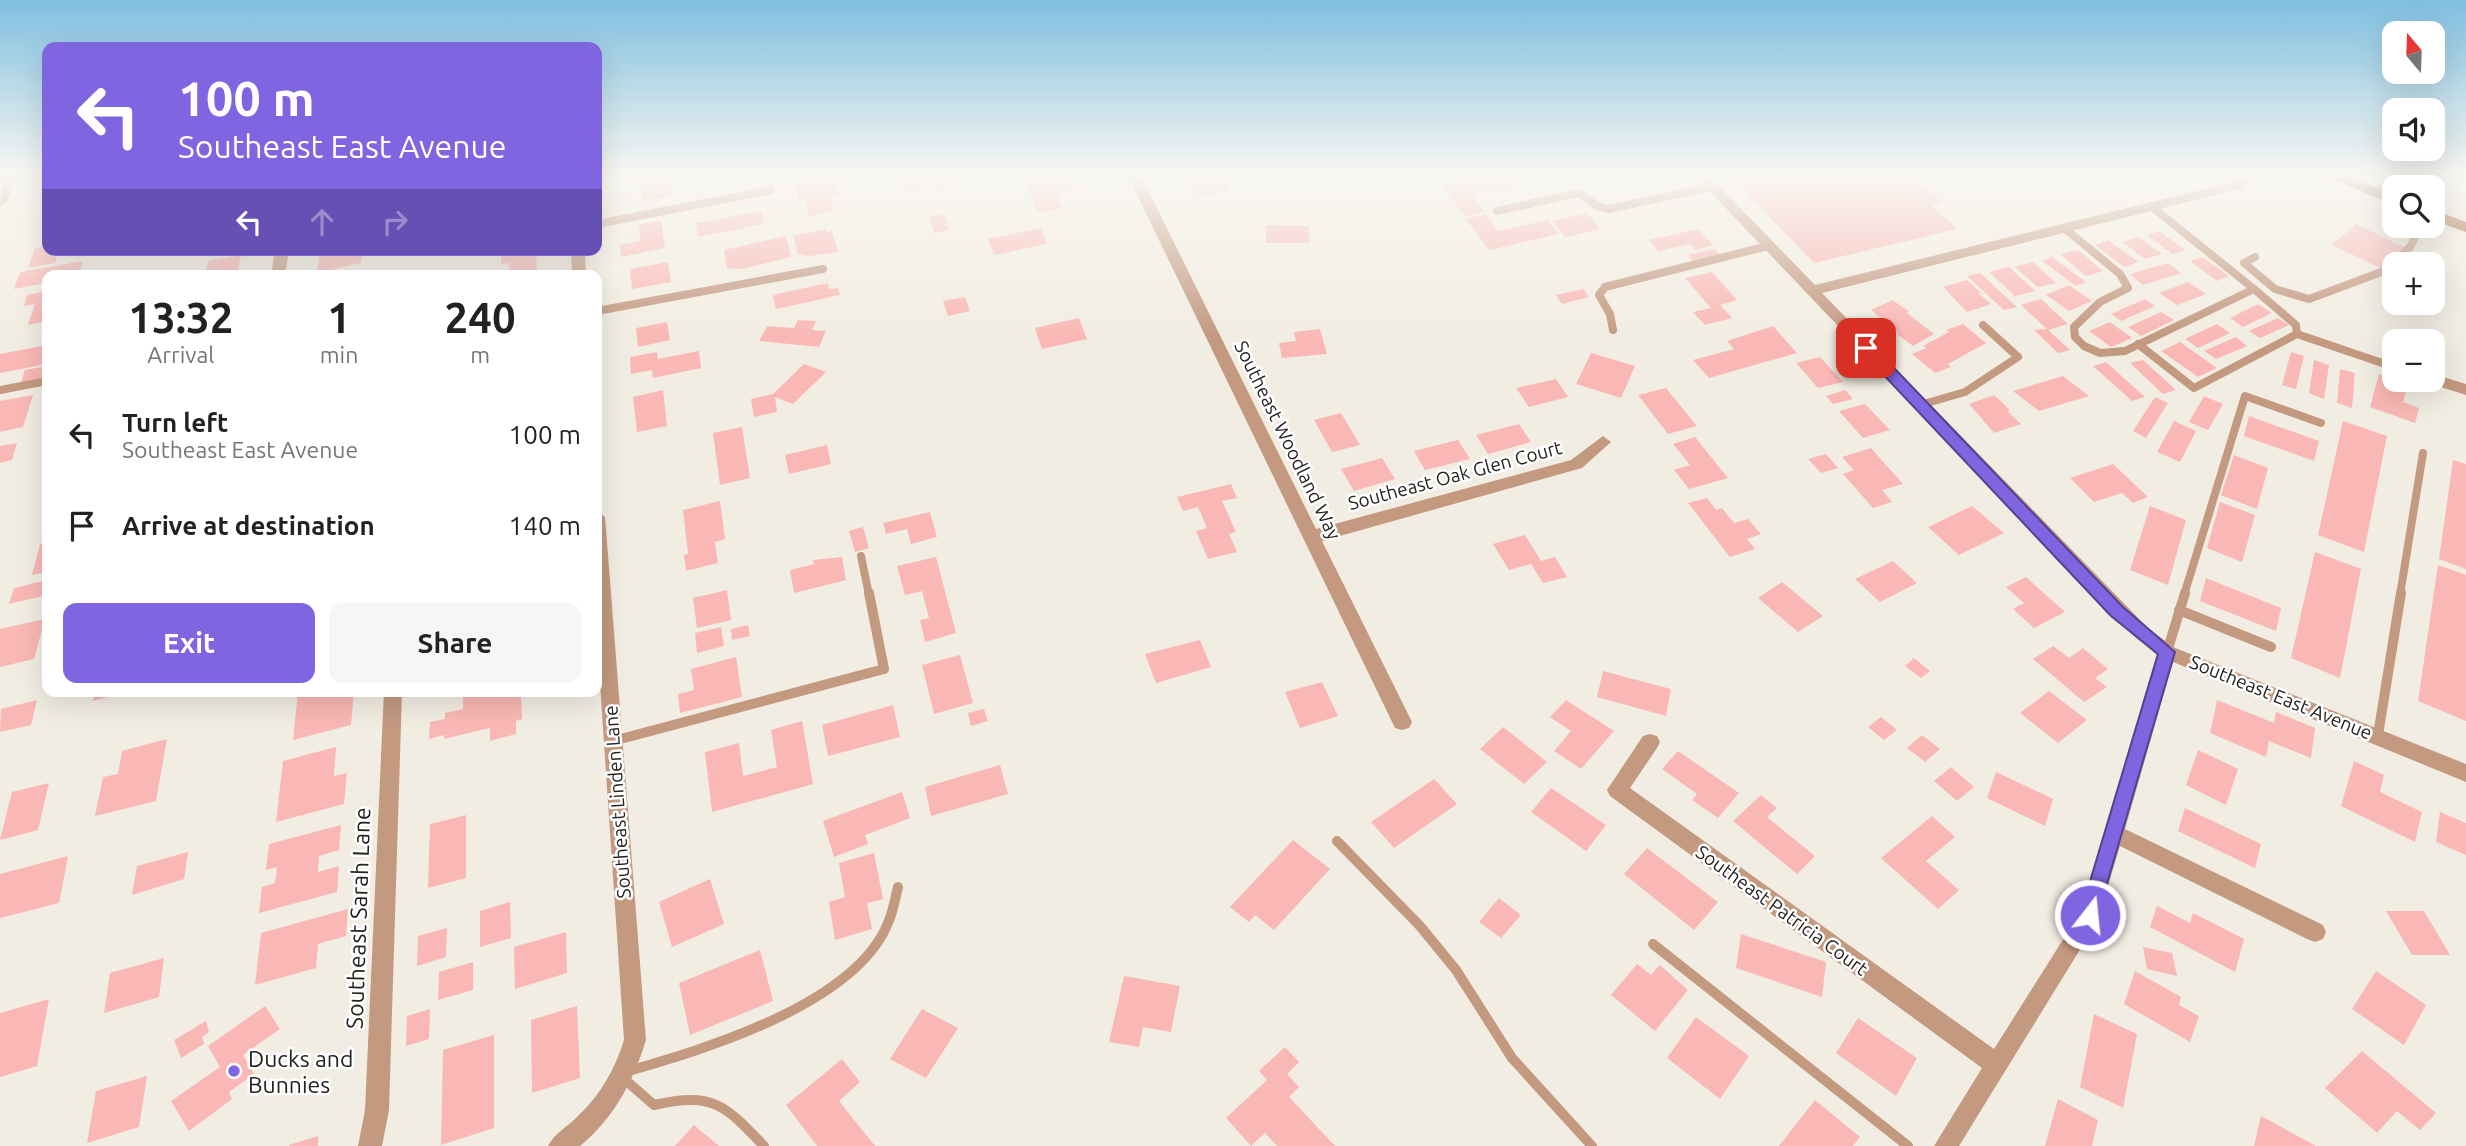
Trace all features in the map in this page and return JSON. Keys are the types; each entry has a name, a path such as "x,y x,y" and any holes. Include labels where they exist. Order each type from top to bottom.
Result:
{"street":[{"name":"Southeast Woodland Way","path":"1161,229 1402,722"},
{"name":"Southeast East Avenue","path":"1752,229 2117,611 2167,652 2378,735 2466,773"},
{"path":"1811,291 2058,229"},
{"path":"2445,383 2466,390"},
{"name":"Southeast Oak Glen Court","path":"1312,537 1576,464 1603,442"},
{"name":"Southeast Linden Lane","path":"560,1146 586,1126 622,1078 635,1040 602,587"},
{"path":"1947,1146 1995,1064 2090,915 2167,652"},
{"name":"Southeast Sarah Lane","path":"370,1146 377,1110 393,697"},
{"name":"Southeast Patricia Court","path":"1650,742 1617,790 1995,1064"},
{"path":"2113,833 2315,932"}],"lane":[{"path":"2066,229 2120,274 2128,288 2087,312 2074,327 2075,337 2084,346 2100,353 2115,353 2138,344 2255,289"},
{"path":"2180,229 2296,325 2297,334"},
{"path":"2255,257 2244,263 2275,289 2309,299 2384,271 2410,247 2415,238"},
{"path":"1614,330 1610,314 1599,295 1605,287 1768,246"},
{"path":"602,310 823,269"},
{"path":"1920,405 1965,391 2018,357 1983,325"},
{"path":"2138,344 2194,388 2297,334 2382,363"},
{"path":"0,390 42,382"},
{"path":"2167,652 2245,396 2321,423"},
{"path":"2378,735 2423,453"},
{"path":"613,741 884,669 860,556"},
{"path":"2179,610 2271,647"},
{"path":"1337,841 1420,926 1456,970 1512,1058 1592,1146"},
{"path":"764,1146 719,1101 689,1096 654,1105 622,1078 739,1035 827,992 856,967 881,935 897,909 898,887"},
{"path":"1653,944 1908,1146"}],"building":[{"path":"639,229 662,229 665,248 621,257 620,245 640,241"},
{"path":"697,229 736,229 698,237"},
{"path":"824,229 832,231 838,252 809,256 798,254 793,236"},
{"path":"933,229 949,230 934,233"},
{"path":"1042,229 1047,244 994,255 988,239"},
{"path":"1266,229 1309,229 1309,243 1266,243"},
{"path":"1474,229 1555,229 1559,234 1489,250"},
{"path":"1559,229 1598,229 1565,237"},
{"path":"1698,229 1713,245 1695,250 1690,244 1658,251 1649,240"},
{"path":"1782,229 1955,229 1814,263"},
{"path":"2350,229 2367,229 2406,248 2401,252 2382,252 2382,269 2332,245"},
{"path":"2159,231 2185,250 2172,254 2147,235"},
{"path":"786,236 791,257 742,269 727,268 724,250"},
{"path":"2138,237 2162,254 2145,259 2122,242"},
{"path":"2108,240 2138,262 2124,267 2095,245"},
{"path":"42,247 42,256 57,256 55,263 28,268 35,248"},
{"path":"1715,249 1723,258 1695,264 1688,255"},
{"path":"2078,250 2103,271 2086,276 2060,254"},
{"path":"241,256 238,270 206,270 208,261"},
{"path":"319,256 362,256 361,263 317,270"},
{"path":"501,256 536,256 537,270 509,270 509,263 501,264"},
{"path":"2052,257 2086,282 2076,286 2042,261"},
{"path":"2202,257 2229,276 2217,281 2190,261"},
{"path":"83,261 80,270 42,270 42,284 14,289 20,272"},
{"path":"668,262 671,282 632,289 630,269"},
{"path":"2033,262 2056,283 2038,287 2015,267"},
{"path":"2168,263 2181,273 2143,285 2130,274"},
{"path":"2009,267 2035,291 2015,296 1989,272"},
{"path":"1712,272 1737,300 1720,305 1732,318 1705,325 1693,312 1711,308 1685,278"},
{"path":"1980,273 2017,307 2004,310 1967,276"},
{"path":"1967,280 1991,304 1967,312 1943,287"},
{"path":"2188,282 2206,294 2177,305 2159,293"},
{"path":"828,283 829,289 838,288 840,295 776,309 773,296 777,294"},
{"path":"2069,285 2092,301 2069,311 2046,295"},
{"path":"1583,289 1589,297 1562,304 1556,295"},
{"path":"42,292 42,322 28,325 35,304 24,306 27,295"},
{"path":"965,297 970,311 948,316 943,301"},
{"path":"2041,299 2068,324 2048,330 2070,350 2058,353 2034,330 2047,329 2021,305"},
{"path":"2145,299 2155,306 2121,321 2111,314"},
{"path":"1892,300 1909,311 1907,313 1934,334 1913,346 1897,334 1899,333 1871,310"},
{"path":"2258,304 2272,313 2243,327 2230,318"},
{"path":"2161,312 2174,320 2141,336 2128,327"},
{"path":"1079,318 1087,339 1042,349 1035,328"},
{"path":"2278,318 2289,325 2260,338 2249,331"},
{"path":"798,320 816,321 812,330 826,331 819,347 759,341 767,326 794,328"},
{"path":"667,322 670,340 638,347 636,328"},
{"path":"2110,322 2132,338 2111,347 2089,331"},
{"path":"1963,324 1986,343 1948,364 1951,367 1935,373 1912,354 1949,332 1946,330"},
{"path":"2217,324 2230,333 2198,348 2185,339"},
{"path":"1773,326 1797,353 1709,378 1693,360 1734,349 1727,341"},
{"path":"1320,329 1327,354 1282,358 1279,343 1296,341 1294,332"},
{"path":"2236,337 2247,346 2216,359 2204,351"},
{"path":"2180,342 2217,368 2198,377 2161,351"},
{"path":"42,346 41,365 0,373 0,354"},
{"path":"699,351 701,368 653,378 652,370 631,374 630,357 657,352 658,359"},
{"path":"2291,352 2304,356 2296,389 2282,385"},
{"path":"1591,353 1635,366 1621,398 1576,384"},
{"path":"1820,357 1843,382 1818,388 1796,363"},
{"path":"2143,360 2176,390 2163,394 2130,363"},
{"path":"2314,360 2329,365 2324,399 2309,393"},
{"path":"2106,362 2145,397 2132,401 2093,366"},
{"path":"804,364 826,372 793,404 775,397 777,412 754,417 751,399 773,394"},
{"path":"42,367 42,378 21,382 25,370"},
{"path":"2340,369 2355,373 2352,408 2337,403"},
{"path":"2379,374 2382,375 2382,392 2406,392 2403,402 2419,408 2415,423 2370,407"},
{"path":"2063,376 2089,396 2039,411 2013,391"},
{"path":"1556,379 1568,397 1529,407 1516,388"},
{"path":"1666,388 1697,426 1668,434 1638,395"},
{"path":"663,390 667,426 637,432 633,397"},
{"path":"1845,390 1853,399 1833,404 1826,396"},
{"path":"33,395 23,427 0,432 0,401"},
{"path":"1994,395 2021,424 1994,433 1969,404"},
{"path":"2204,396 2223,404 2208,430 2189,422"},
{"path":"2155,397 2168,403 2146,438 2133,431"},
{"path":"1865,404 1890,430 1863,438 1839,411"},
{"path":"1341,413 1360,445 1332,452 1314,420"},
{"path":"2249,416 2319,441 2314,461 2244,436"},
{"path":"2174,421 2196,431 2180,462 2157,452"},
{"path":"2343,421 2387,436 2364,552 2318,535"},
{"path":"1519,424 1531,442 1488,454 1476,435"},
{"path":"742,427 750,478 720,485 713,433"},
{"path":"1695,437 1728,478 1689,489 1674,470 1690,465 1673,444"},
{"path":"1458,440 1470,459 1425,470 1414,451"},
{"path":"17,443 12,460 0,463 0,446"},
{"path":"827,445 831,464 789,474 785,455"},
{"path":"1871,448 1903,484 1882,490 1892,502 1873,508 1843,474 1854,470 1842,457"},
{"path":"1826,454 1838,468 1821,473 1808,459"},
{"path":"2234,455 2268,468 2257,509 2221,495"},
{"path":"1382,458 1395,479 1354,491 1341,469"},
{"path":"2453,460 2466,464 2466,569 2439,559"},
{"path":"2113,464 2148,497 2133,503 2122,493 2094,502 2070,478"},
{"path":"1231,484 1237,498 1222,501 1236,532 1229,534 1237,552 1208,559 1196,531 1207,528 1198,507 1183,511 1177,497"},
{"path":"1707,498 1716,510 1722,508 1734,523 1748,519 1761,534 1747,539 1755,549 1730,557 1688,503"},
{"path":"720,501 725,539 715,542 718,563 686,571 684,555 688,554 683,510"},
{"path":"2220,502 2255,515 2242,562 2207,548"},
{"path":"1972,506 2004,533 1959,555 1928,527"},
{"path":"2150,506 2186,520 2168,585 2130,570"},
{"path":"930,512 937,537 911,544 907,529 886,534 883,523"},
{"path":"863,527 869,548 855,552 849,531"},
{"path":"1525,535 1541,561 1555,557 1567,577 1543,583 1531,564 1509,570 1493,544"},
{"path":"40,544 42,573 32,575"},
{"path":"2315,552 2361,569 2340,678 2291,658"},
{"path":"842,557 846,580 794,593 790,570 814,564 813,560"},
{"path":"936,557 956,633 925,642 920,620 929,618 922,591 905,595 897,566"},
{"path":"1893,561 1917,583 1880,602 1855,579"},
{"path":"2438,565 2466,575 2466,721 2418,701"},
{"path":"2026,577 2065,612 2034,628 2013,609 2024,603 2006,587"},
{"path":"2206,578 2281,608 2276,631 2200,601"},
{"path":"42,581 42,596 9,604 14,588"},
{"path":"1782,582 1823,616 1798,632 1758,598"},
{"path":"727,590 731,620 697,628 693,598"},
{"path":"42,620 34,659 0,667 0,629"},
{"path":"748,625 750,636 732,640 731,629"},
{"path":"721,627 724,646 697,653 695,633"},
{"path":"1200,640 1211,667 1156,683 1145,654"},
{"path":"2053,646 2069,658 2083,648 2108,669 2095,678 2107,687 2084,702 2033,659"},
{"path":"960,655 973,703 934,714 922,665"},
{"path":"736,657 742,697 680,713 678,694 694,690 691,669"},
{"path":"1914,658 1930,671 1921,678 1905,666"},
{"path":"1603,671 1671,689 1666,716 1597,697"},
{"path":"1322,682 1338,716 1300,728 1285,692"},
{"path":"2049,691 2087,720 2058,743 2020,713"},
{"path":"297,697 353,697 351,725 293,740"},
{"path":"463,697 521,697 522,719 516,721 516,734 490,741 490,728 444,739 444,735 429,739 430,722 445,719 445,713 463,709"},
{"path":"37,700 31,725 0,732 1,709"},
{"path":"1566,700 1614,731 1581,769 1554,751 1571,731 1550,717"},
{"path":"2217,700 2274,723 2276,712 2315,728 2311,758 2269,741 2266,757 2210,733"},
{"path":"893,705 900,737 828,756 822,725"},
{"path":"984,709 988,721 971,726 968,713"},
{"path":"1881,717 1897,730 1884,740 1868,727"},
{"path":"802,721 813,784 712,812 705,752 739,743 743,776 777,767 771,730"},
{"path":"1503,727 1547,762 1524,784 1480,749"},
{"path":"1922,735 1940,749 1925,762 1907,748"},
{"path":"167,739 156,801 95,816 103,777 118,774 122,751"},
{"path":"336,747 334,776 347,773 344,804 276,822 283,761"},
{"path":"2198,750 2238,769 2226,805 2186,785"},
{"path":"1678,751 1739,793 1718,818 1692,800 1697,794 1662,769"},
{"path":"2354,761 2384,775 2380,792 2422,812 2415,842 2341,806"},
{"path":"1000,765 1008,794 931,816 925,787"},
{"path":"1951,767 1974,787 1957,801 1934,781"},
{"path":"1996,772 2053,799 2045,826 1987,798"},
{"path":"1434,779 1457,804 1394,848 1371,822"},
{"path":"49,783 38,830 0,840 12,792"},
{"path":"1551,788 1606,825 1586,851 1531,812"},
{"path":"902,792 910,818 865,835 868,844 834,857 823,821"},
{"path":"1761,795 1777,808 1767,817 1815,856 1797,874 1733,821"},
{"path":"2185,808 2261,844 2255,868 2178,831"},
{"path":"2440,812 2466,823 2466,855 2436,842"},
{"path":"466,815 466,878 428,888 430,824"},
{"path":"1932,816 1955,837 1926,861 1959,890 1938,909 1881,858"},
{"path":"341,825 339,850 319,856 318,872 339,866 337,892 259,913 262,887 275,883 277,867 266,870 269,844"},
{"path":"1293,840 1330,869 1274,930 1255,915 1249,922 1230,907"},
{"path":"1647,848 1718,902 1694,930 1624,874"},
{"path":"188,852 184,879 132,895 137,866"},
{"path":"874,853 883,899 867,903 872,929 835,940 829,902 845,897 839,863"},
{"path":"68,856 59,903 0,918 0,874"},
{"path":"710,879 724,924 672,947 659,902"},
{"path":"1499,898 1521,915 1501,938 1479,922"},
{"path":"510,902 511,938 480,947 480,911"},
{"path":"2157,906 2190,923 2193,913 2244,939 2235,972 2150,927"},
{"path":"348,909 346,936 318,944 316,968 255,985 261,933"},
{"path":"2386,911 2424,911 2450,955 2412,955"},
{"path":"447,928 446,957 417,966 418,936"},
{"path":"566,932 567,973 515,989 514,947"},
{"path":"1741,934 1826,962 1822,997 1736,968"},
{"path":"2143,947 2172,953 2177,976 2147,969"},
{"path":"760,950 773,1001 690,1035 679,983"},
{"path":"164,958 159,997 104,1013 110,973"},
{"path":"473,962 473,990 438,1000 439,972"},
{"path":"1637,964 1651,975 1660,965 1688,990 1655,1031 1611,995"},
{"path":"2135,971 2181,997 2179,1005 2199,1016 2190,1042 2124,1004"},
{"path":"2376,971 2426,1005 2404,1045 2352,1009"},
{"path":"1124,976 1180,986 1171,1032 1143,1027 1139,1047 1109,1042"},
{"path":"49,999 37,1066 0,1077 0,1013"},
{"name":"Ducks and Bunnies","path":"265,1006 280,1029 243,1055 254,1074 229,1092 232,1099 189,1131 171,1101 220,1067 208,1046"},
{"path":"577,1006 580,1078 532,1093 531,1020"},
{"path":"430,1009 429,1039 406,1046 407,1016"},
{"path":"922,1009 958,1028 926,1078 890,1059"},
{"path":"2094,1014 2137,1034 2123,1108 2080,1087"},
{"path":"1696,1017 1749,1056 1720,1099 1667,1058"},
{"path":"1858,1018 1917,1058 1896,1096 1836,1053"},
{"path":"206,1021 209,1032 202,1037 204,1044 181,1058 174,1040"},
{"path":"494,1035 494,1128 441,1145 443,1050"},
{"path":"1285,1047 1299,1062 1287,1074 1299,1087 1289,1097 1335,1146 1277,1146 1265,1133 1251,1146 1226,1118 1267,1080 1259,1071"},
{"path":"2362,1051 2436,1113 2420,1130 2397,1111 2377,1133 2325,1088"},
{"path":"842,1059 860,1082 839,1101 875,1146 817,1146 786,1105"},
{"path":"147,1076 139,1127 87,1143 96,1091"},
{"path":"2058,1099 2098,1120 2092,1146 2045,1146"},
{"path":"1815,1100 1860,1137 1853,1146 1779,1146"},
{"path":"2261,1116 2316,1146 2254,1146"},
{"path":"694,1125 719,1146 675,1146"},
{"path":"318,1136 318,1146 289,1146 289,1145"}],"place":[{"name":"Ducks and Bunnies","path":"234,1071"}],"route":[{"path":"1866,348 2117,611 2167,652 2090,915"}]}
